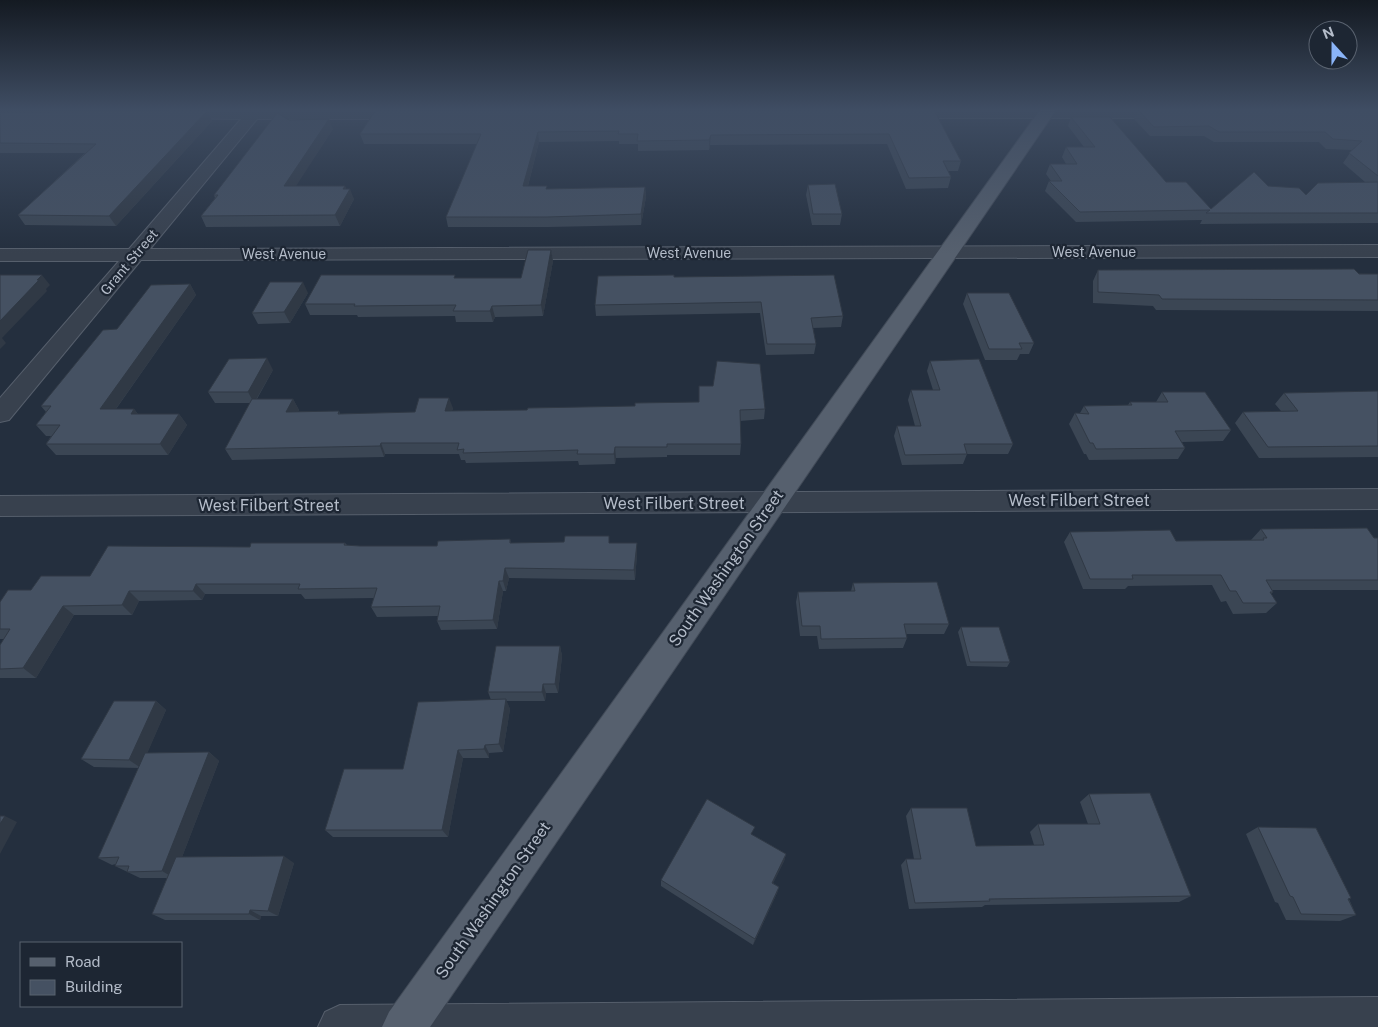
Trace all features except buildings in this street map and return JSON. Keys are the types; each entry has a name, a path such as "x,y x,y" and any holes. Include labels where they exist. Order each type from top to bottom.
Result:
{"main road":[{"name":"South Washington Street","path":"405,1026 1014,158"}],"street":[{"name":"Grant Street","path":"0,414 217,158"},
{"name":"West Avenue","path":"0,255 1378,251"},
{"name":"West Filbert Street","path":"0,506 1378,499"},
{"path":"340,1027 1378,1018"}]}
